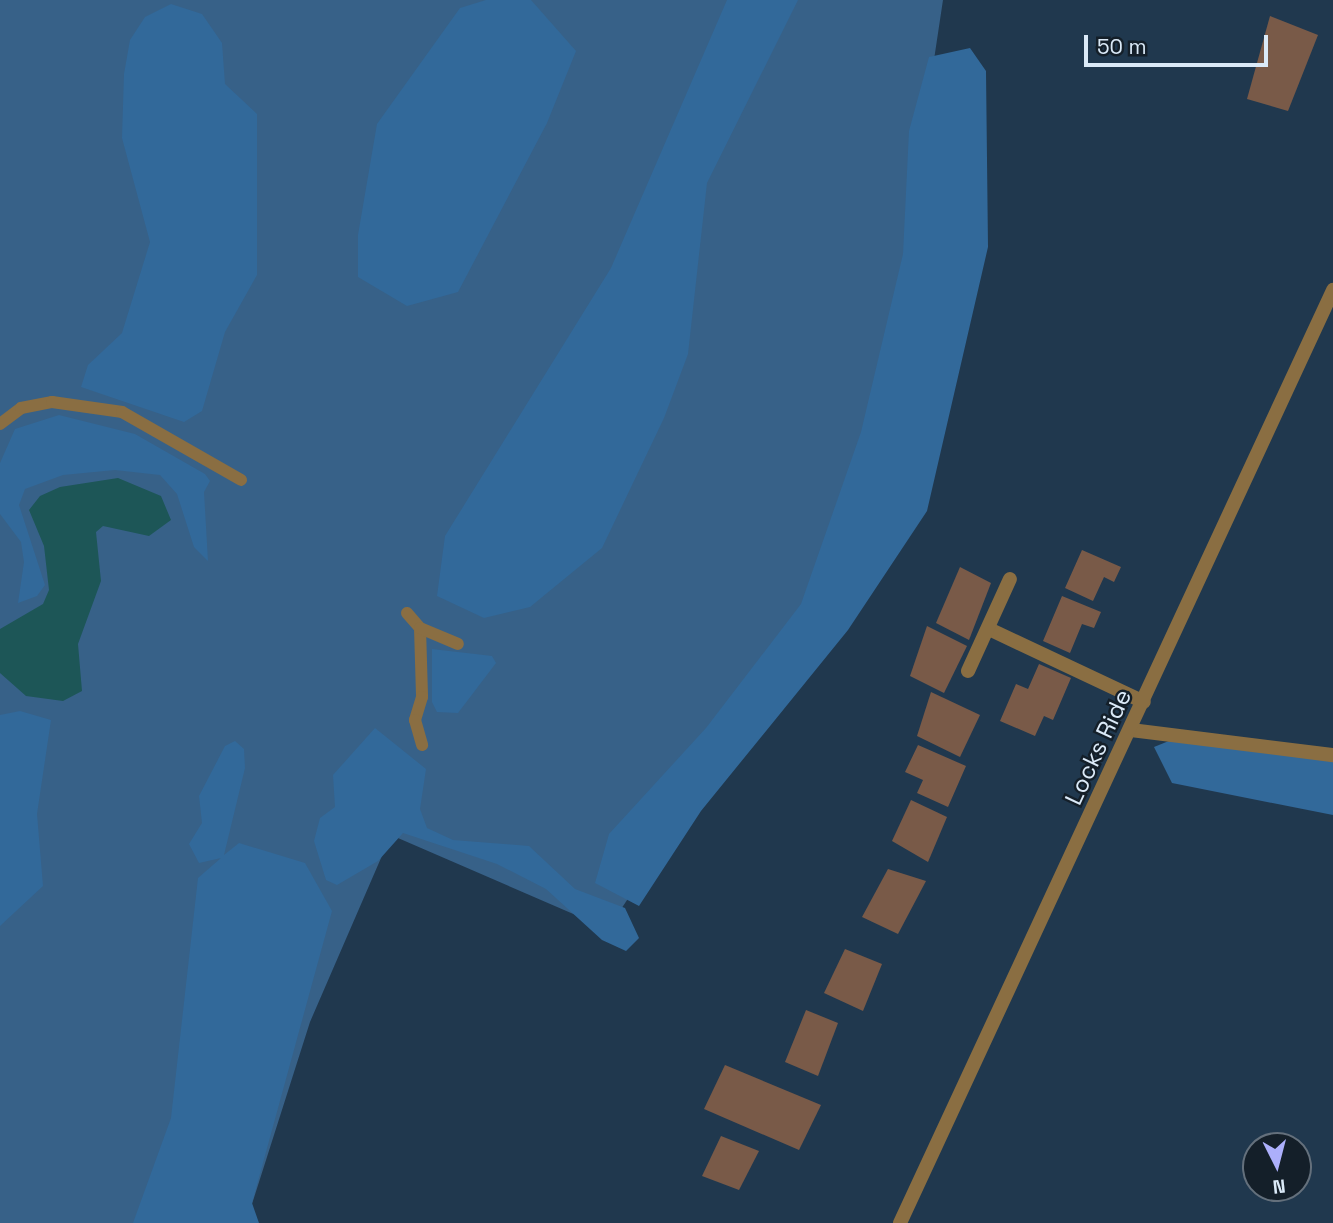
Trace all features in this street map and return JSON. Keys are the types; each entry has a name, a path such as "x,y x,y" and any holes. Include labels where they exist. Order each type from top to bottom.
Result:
{"street":[{"name":"Locks Ride","path":"901,1223 1333,290"},
{"path":"968,671 1010,579"},
{"path":"989,629 1144,702"},
{"path":"1131,730 1333,755"}],"lane":[{"path":"0,424 21,408 52,402 122,412 241,480"},
{"path":"407,613 420,628 458,644"},
{"path":"420,628 422,698 415,720 422,745"}],"shaded area":[{"path":"0,0 943,0 861,544 608,929 391,835 310,1022 252,1204 238,1223 0,1223"},
{"path":"486,0 531,0 576,51 547,123 458,292 407,306 358,277 358,235 377,124 460,8"},
{"path":"727,0 798,0 707,183 688,354 664,418 602,548 530,607 484,618 437,596 445,536 611,268"},
{"path":"171,4 202,14 222,43 225,84 257,114 257,275 225,332 202,411 184,422 81,387 88,365 122,333 150,242 122,138 124,74 130,40 145,17"},
{"path":"970,48 986,71 988,247 927,511 848,630 701,811 639,906 595,883 609,834 706,728 801,604 861,432 903,254 909,131 929,57"},
{"path":"59,415 135,434 205,474 210,481 204,492 208,561 194,547 177,494 160,475 115,470 63,475 25,489 19,505 45,585 37,596 18,603 24,562 21,542 0,514 0,463 15,429"},
{"path":"118,478 161,496 171,520 149,536 103,526 96,532 101,581 78,644 82,691 63,701 26,696 0,673 0,629 43,604 49,590 44,546 29,510 40,496 60,487"},
{"path":"432,649 492,656 496,663 458,713 437,712 432,702"},
{"path":"20,711 51,720 37,814 43,886 0,926 0,715"},
{"path":"375,728 426,769 420,809 427,828 453,840 529,846 575,889 625,908 639,938 626,951 602,940 546,889 497,864 403,833 378,861 337,885 326,880 314,841 320,818 335,807 333,775"},
{"path":"1191,732 1333,761 1333,815 1172,783 1154,747"},
{"path":"235,741 244,749 245,768 224,855 239,843 305,863 332,911 252,1203 259,1223 133,1223 171,1118 198,878 221,858 199,863 189,844 202,823 199,796 225,746"}],"building":[{"path":"1270,16 1318,35 1288,111 1247,99"},
{"path":"1082,550 1121,567 1114,582 1104,577 1093,601 1065,588"},
{"path":"960,567 991,583 969,640 936,623"},
{"path":"1062,596 1101,612 1094,628 1082,624 1070,653 1043,641"},
{"path":"927,626 967,646 944,693 910,676"},
{"path":"1039,664 1071,678 1053,720 1044,716 1035,736 1000,721 1016,684 1028,689"},
{"path":"931,692 980,715 960,757 917,736"},
{"path":"918,745 966,766 948,807 917,793 923,780 905,772"},
{"path":"911,800 947,817 928,862 892,841"},
{"path":"888,869 926,881 898,934 862,917"},
{"path":"845,949 882,964 863,1011 824,993"},
{"path":"806,1010 838,1023 818,1076 785,1062"},
{"path":"725,1065 821,1105 799,1150 704,1109"},
{"path":"721,1136 759,1151 739,1190 702,1176"}]}
